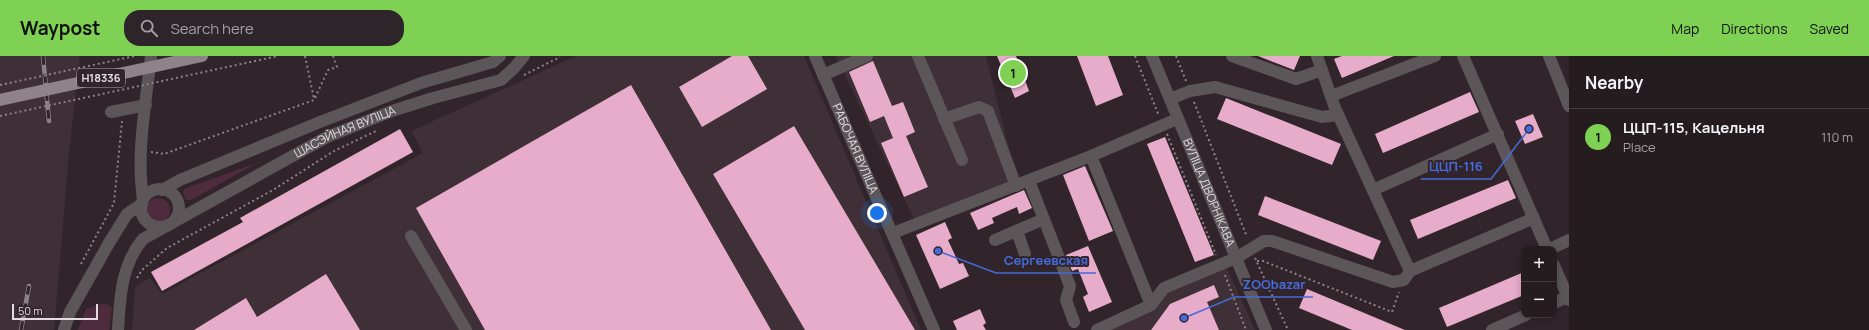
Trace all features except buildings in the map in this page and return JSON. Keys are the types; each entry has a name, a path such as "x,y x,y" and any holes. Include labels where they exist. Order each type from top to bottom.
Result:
{"main road":[{"name":"Н18336","path":"0,100 202,56"}],"street":[{"path":"145,155 141,184 144,218 148,223 156,226 169,225 175,219 179,206 174,195 169,191 159,190 143,173 145,155 146,105 151,56"},
{"name":"ШАСЭЙНАЯ ВУЛІЦА","path":"64,330 70,312 127,214 142,202 151,192 159,190 320,122 420,83 493,62 500,56"},
{"name":"ШАСЭЙНАЯ ВУЛІЦА","path":"118,330 124,275 134,250 142,239 327,137 392,111 433,98 501,80 524,56"},
{"name":"РАБОЧАЯ ВУЛІЦА","path":"815,56 934,330"},
{"path":"823,74 867,56"},
{"path":"918,56 962,160"},
{"name":"ВУЛІЦА ДВОРНІКАВА","path":"1152,56 1266,330"},
{"path":"1232,56 1296,79 1322,70"},
{"path":"1317,56 1338,114 1373,190 1407,275"},
{"path":"1331,96 1435,56"},
{"path":"1464,56 1548,246"},
{"path":"1549,56 1569,106"},
{"path":"1170,99 1190,91 1215,87 1322,117 1338,114"},
{"path":"111,112 146,105"},
{"path":"944,119 979,107 988,111 1016,186"},
{"path":"893,233 1029,181 1177,119"},
{"path":"1373,190 1498,134"},
{"path":"1090,156 1150,305"},
{"path":"1029,181 1070,286 1066,300 1074,322"},
{"path":"1102,329 1150,305 1164,288 1238,263 1252,249 1264,241 1272,241 1393,282 1534,218"},
{"path":"995,240 1044,219"},
{"path":"1016,231 1025,254"},
{"path":"411,236 466,330"},
{"path":"1556,246 1569,240"},
{"path":"1557,272 1568,299 1557,302"},
{"path":"1492,330 1521,317"}],"path":[{"path":"0,85 135,56"},
{"path":"0,116 278,56"},
{"path":"305,56 314,100"},
{"path":"145,155 164,154 314,100 328,70 337,67 333,56"},
{"path":"521,77 561,56"},
{"path":"1136,56 1246,330"},
{"path":"1176,56 1256,261 1288,330"},
{"path":"81,264 114,203 123,110"},
{"path":"135,281 142,270 168,248 273,190 334,151 382,128"},
{"path":"1222,269 1238,263 1263,261 1392,312 1407,275"}],"shaded area":[{"path":"0,56 80,56 69,153 54,330 0,330"},
{"path":"576,56 804,56 921,330 132,330 135,287 150,278 162,294 423,153 411,131"},
{"path":"836,56 986,56 1015,173 1020,182 915,221"},
{"path":"257,163 191,200 186,200 183,193 184,189"},
{"path":"158,198 167,201 170,210 167,219 158,222 149,219 146,210 149,201"},
{"path":"1226,266 1255,330 1108,330 1168,290"},
{"path":"105,303 112,308 109,330 78,330 86,309"}],"railway":[{"path":"43,56 49,121"},
{"path":"21,330 29,286"}],"place":[{"name":"ЦЦП-115, Кацельня","path":"1013,73"},
{"name":"ЦЦП-116","path":"1529,129"},
{"name":"Сергеевская","path":"938,251"},
{"name":"ZOObazar","path":"1184,318"}]}
